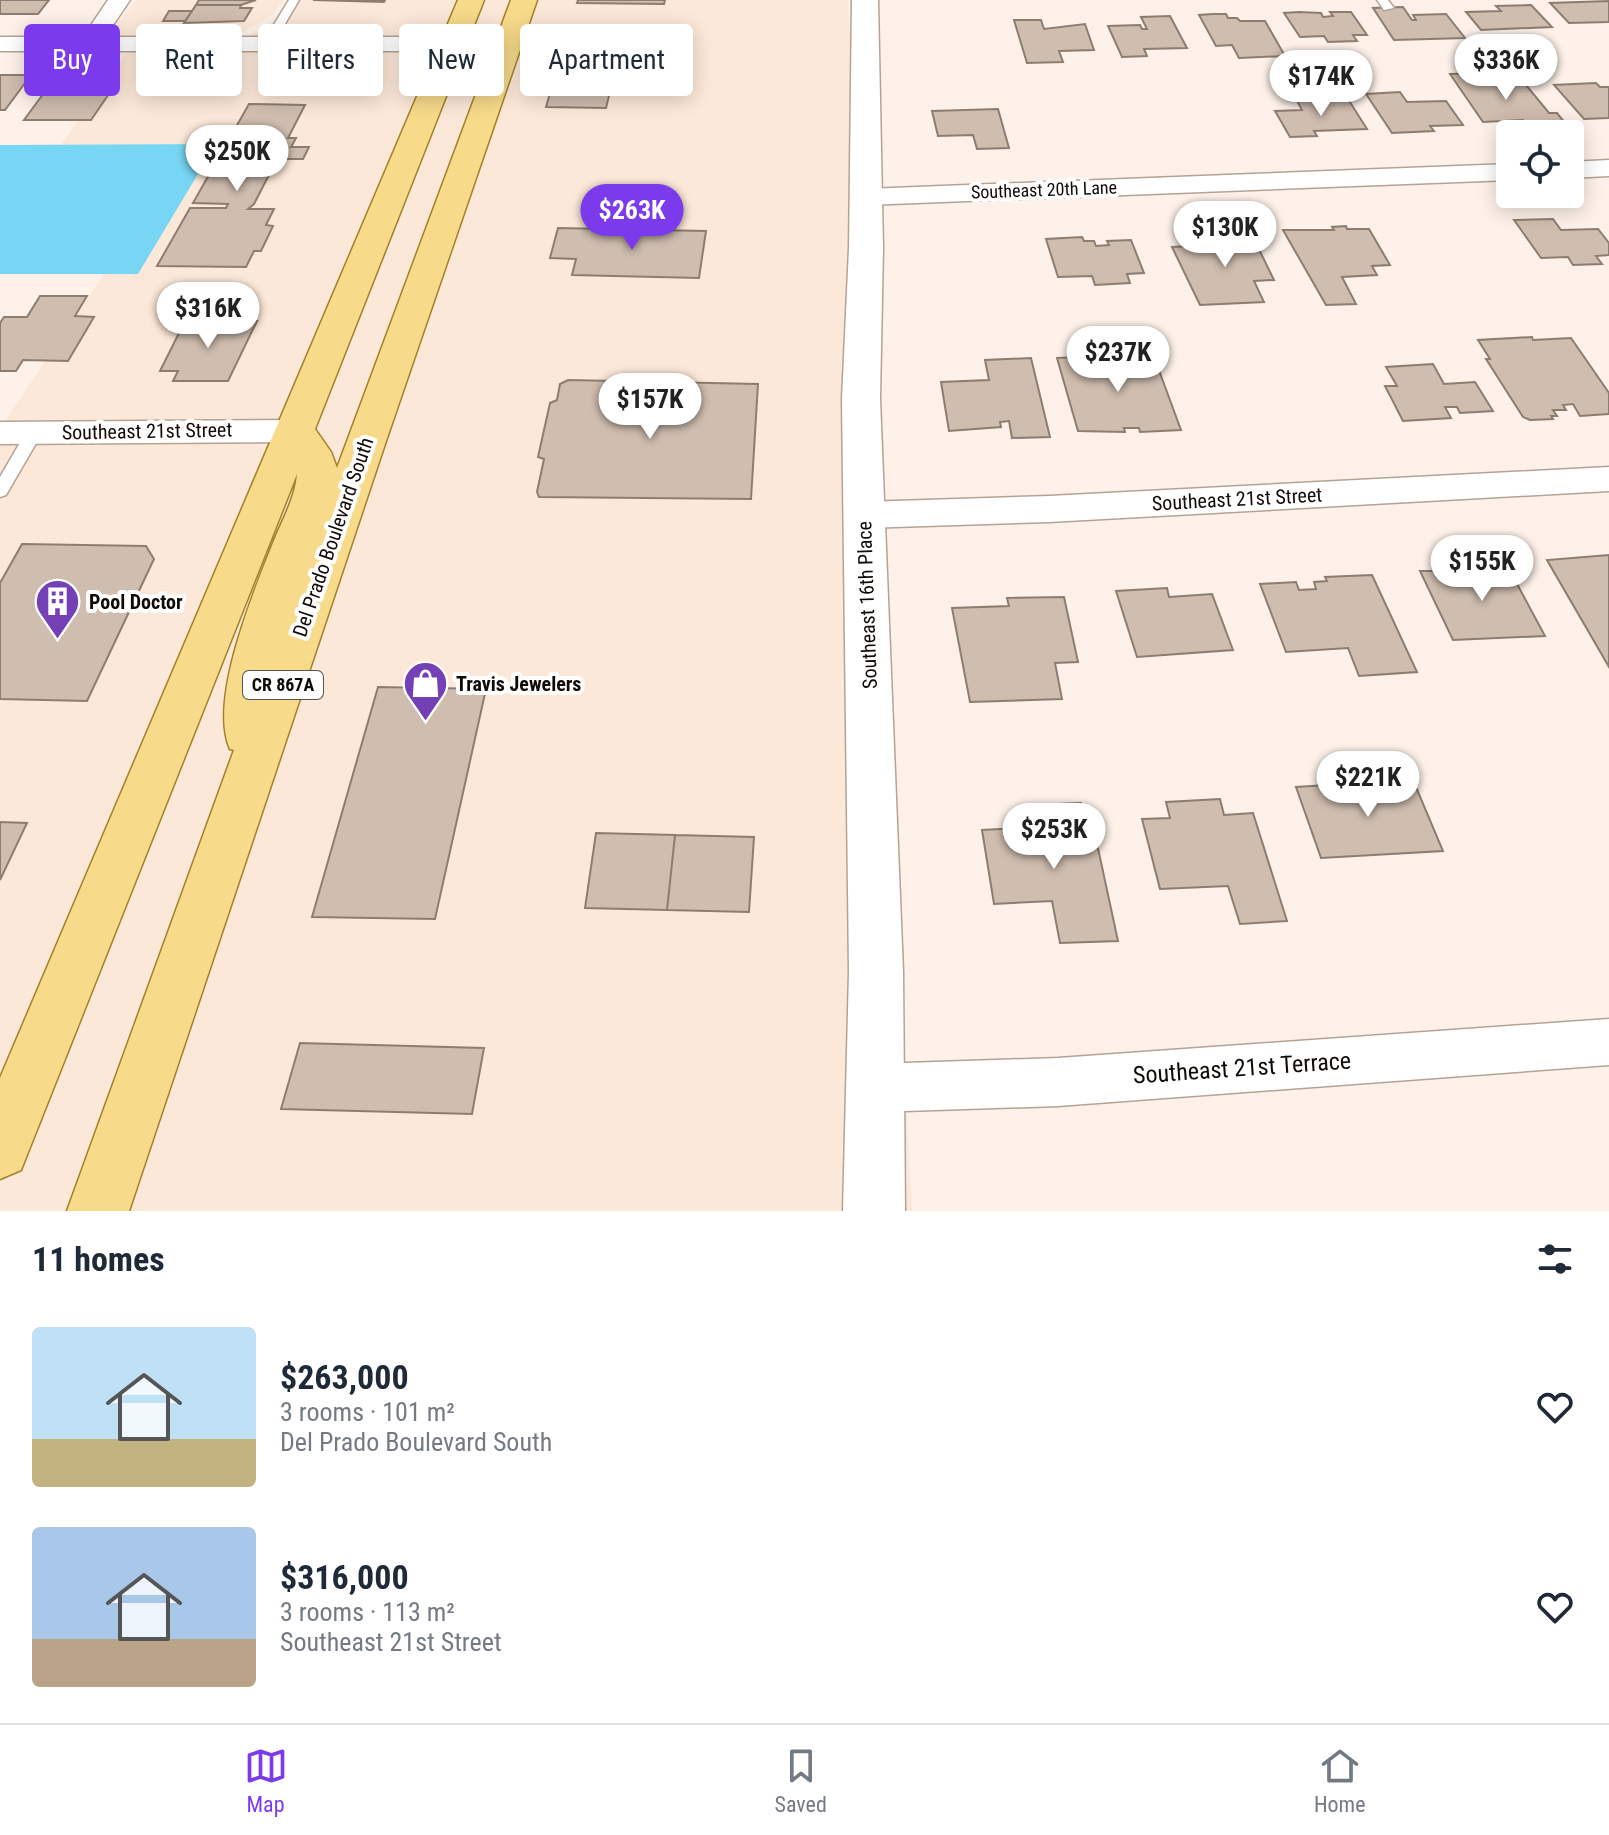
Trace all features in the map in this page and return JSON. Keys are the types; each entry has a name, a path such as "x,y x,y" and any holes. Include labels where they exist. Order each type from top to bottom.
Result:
{"main road":[{"path":"461,24 471,0"},
{"name":"Del Prado Boulevard South","path":"98,1211 365,444 524,0"},
{"path":"0,1149 432,96"},
{"path":"247,788 247,722 254,668 269,611 317,482 313,455 307,442 293,431"}],"street":[{"path":"103,24 119,0"},
{"name":"Southeast 16th Place","path":"865,0 866,197 861,399 876,957 874,1211"},
{"path":"120,43 258,44"},
{"path":"0,44 24,44"},
{"path":"504,44 509,44"},
{"path":"1584,169 1609,168"},
{"name":"Southeast 20th Lane","path":"866,197 1496,173"},
{"name":"Southeast 21st Street","path":"0,433 293,431"},
{"name":"Southeast 21st Street","path":"864,515 1049,509 1609,479"},
{"name":"Southeast 21st Terrace","path":"875,1088 1072,1081 1609,1042"}],"lane":[{"path":"280,24 294,0"},
{"path":"0,491 34,433"}],"shaded area":[{"path":"136,0 283,0 274,14 242,32 242,24 136,24 136,38 120,38 118,24"},
{"path":"294,0 848,0 912,1211 0,1211 0,428 171,175 48,162 96,96 120,96 120,63 134,44 136,96 242,96 242,40 258,31 258,96 383,96 383,24 270,24 284,16"}],"water":[{"path":"216,144 138,274 0,274 0,145"}],"building":[{"path":"0,0 49,0 38,14 0,14"},
{"path":"199,0 256,0 241,5 196,5"},
{"path":"313,0 385,0 384,2"},
{"path":"578,0 665,0 664,4 577,3"},
{"path":"1609,1 1609,22 1569,23 1550,3"},
{"path":"196,5 241,5 240,8 252,8 244,21 184,23"},
{"path":"1531,5 1552,27 1481,30 1466,12 1501,11 1496,6"},
{"path":"1403,7 1412,20 1416,20 1413,15 1446,14 1465,38 1394,40 1373,8"},
{"path":"169,11 192,11 185,21 163,21"},
{"path":"1330,12 1351,12 1367,35 1353,35 1357,41 1328,42 1324,36 1300,37 1284,13 1321,13 1323,17 1333,16"},
{"path":"1226,14 1228,18 1240,21 1265,21 1285,56 1239,58 1232,45 1216,46 1199,15"},
{"path":"1170,16 1187,48 1144,49 1147,56 1122,57 1108,26 1140,25 1142,29 1147,29 1141,17"},
{"path":"1014,20 1041,20 1044,29 1085,24 1094,50 1059,51 1063,62 1027,63"},
{"path":"1489,73 1495,80 1521,79 1549,113 1557,113 1563,120 1483,122 1450,74"},
{"path":"0,75 24,75 24,84 5,110 0,110"},
{"path":"1596,83 1600,87 1609,87 1609,118 1584,119 1554,85"},
{"path":"1400,92 1407,102 1446,101 1463,125 1430,126 1434,131 1392,133 1366,94"},
{"path":"42,96 108,96 91,120 24,120"},
{"path":"549,96 609,96 606,108 546,107"},
{"path":"1348,99 1367,129 1314,131 1317,136 1290,137 1275,111 1302,110 1297,101"},
{"path":"249,104 305,105 288,138 296,138 291,147 309,147 303,159 284,159 280,167 273,167 254,204 248,209 274,209 266,225 273,226 261,251 254,251 246,267 157,266 190,208 226,208 228,204 193,203"},
{"path":"998,109 1009,148 977,149 973,135 938,136 932,111"},
{"path":"1553,219 1561,230 1598,229 1609,243 1609,255 1596,256 1602,264 1573,265 1568,257 1541,258 1514,220"},
{"path":"1346,226 1347,229 1369,229 1390,265 1372,266 1377,275 1342,277 1356,304 1326,305 1283,230 1334,230 1332,227"},
{"path":"558,228 706,231 699,278 572,275 576,259 550,258"},
{"path":"1250,231 1274,280 1254,281 1264,302 1200,305 1172,247 1213,245 1217,252 1222,252 1213,232"},
{"path":"1082,237 1084,241 1094,241 1096,246 1109,245 1107,241 1131,240 1144,273 1127,274 1130,283 1095,285 1092,276 1058,277 1046,239"},
{"path":"40,296 87,296 75,316 94,317 68,361 23,360 16,371 0,371 0,323 4,317 27,317"},
{"path":"185,321 257,321 228,381 173,381 178,371 160,371"},
{"path":"1532,337 1533,340 1571,338 1609,393 1609,414 1580,416 1573,404 1563,405 1566,410 1553,410 1557,416 1551,416 1553,419 1530,420 1523,417 1486,359 1490,359 1478,340"},
{"path":"1153,354 1181,430 1140,432 1139,428 1124,428 1125,432 1078,431 1057,358"},
{"path":"1031,358 1050,437 1012,438 1009,421 1000,422 1001,427 949,431 941,382 989,380 985,360"},
{"path":"1433,364 1444,384 1475,382 1493,411 1460,413 1457,407 1445,407 1451,418 1403,421 1385,386 1397,386 1386,367"},
{"path":"568,380 758,384 751,499 539,497 537,492 544,459 538,457 550,403 557,400 560,384"},
{"name":"Pool Doctor","path":"22,544 146,546 154,559 87,701 0,699 0,583"},
{"path":"1609,555 1609,667 1547,560"},
{"path":"1486,562 1490,570 1509,569 1545,636 1453,640 1420,571 1465,571 1461,564"},
{"path":"1372,575 1417,672 1359,676 1348,648 1286,652 1260,584 1296,582 1299,590 1316,589 1314,582 1327,581 1325,577"},
{"path":"1167,588 1169,597 1212,594 1233,650 1137,657 1116,591"},
{"path":"1064,597 1078,662 1055,663 1062,699 970,702 952,608 1009,606 1007,598"},
{"path":"378,687 486,689 435,919 312,917"},
{"path":"1413,780 1443,851 1321,858 1296,787"},
{"path":"1220,799 1224,815 1253,813 1287,921 1240,924 1228,886 1160,889 1142,819 1170,818 1166,802"},
{"path":"1081,803 1086,826 1093,825 1118,941 1060,943 1052,901 994,904 982,830 1037,827 1032,805"},
{"path":"0,822 27,823 0,880"},
{"path":"596,833 675,835 667,910 585,908"},
{"path":"675,835 754,837 749,912 667,910"},
{"path":"300,1043 484,1048 472,1114 281,1109"}],"place":[{"name":"Pool Doctor","path":"58,641"},
{"name":"Travis Jewelers","path":"425,723"}]}
